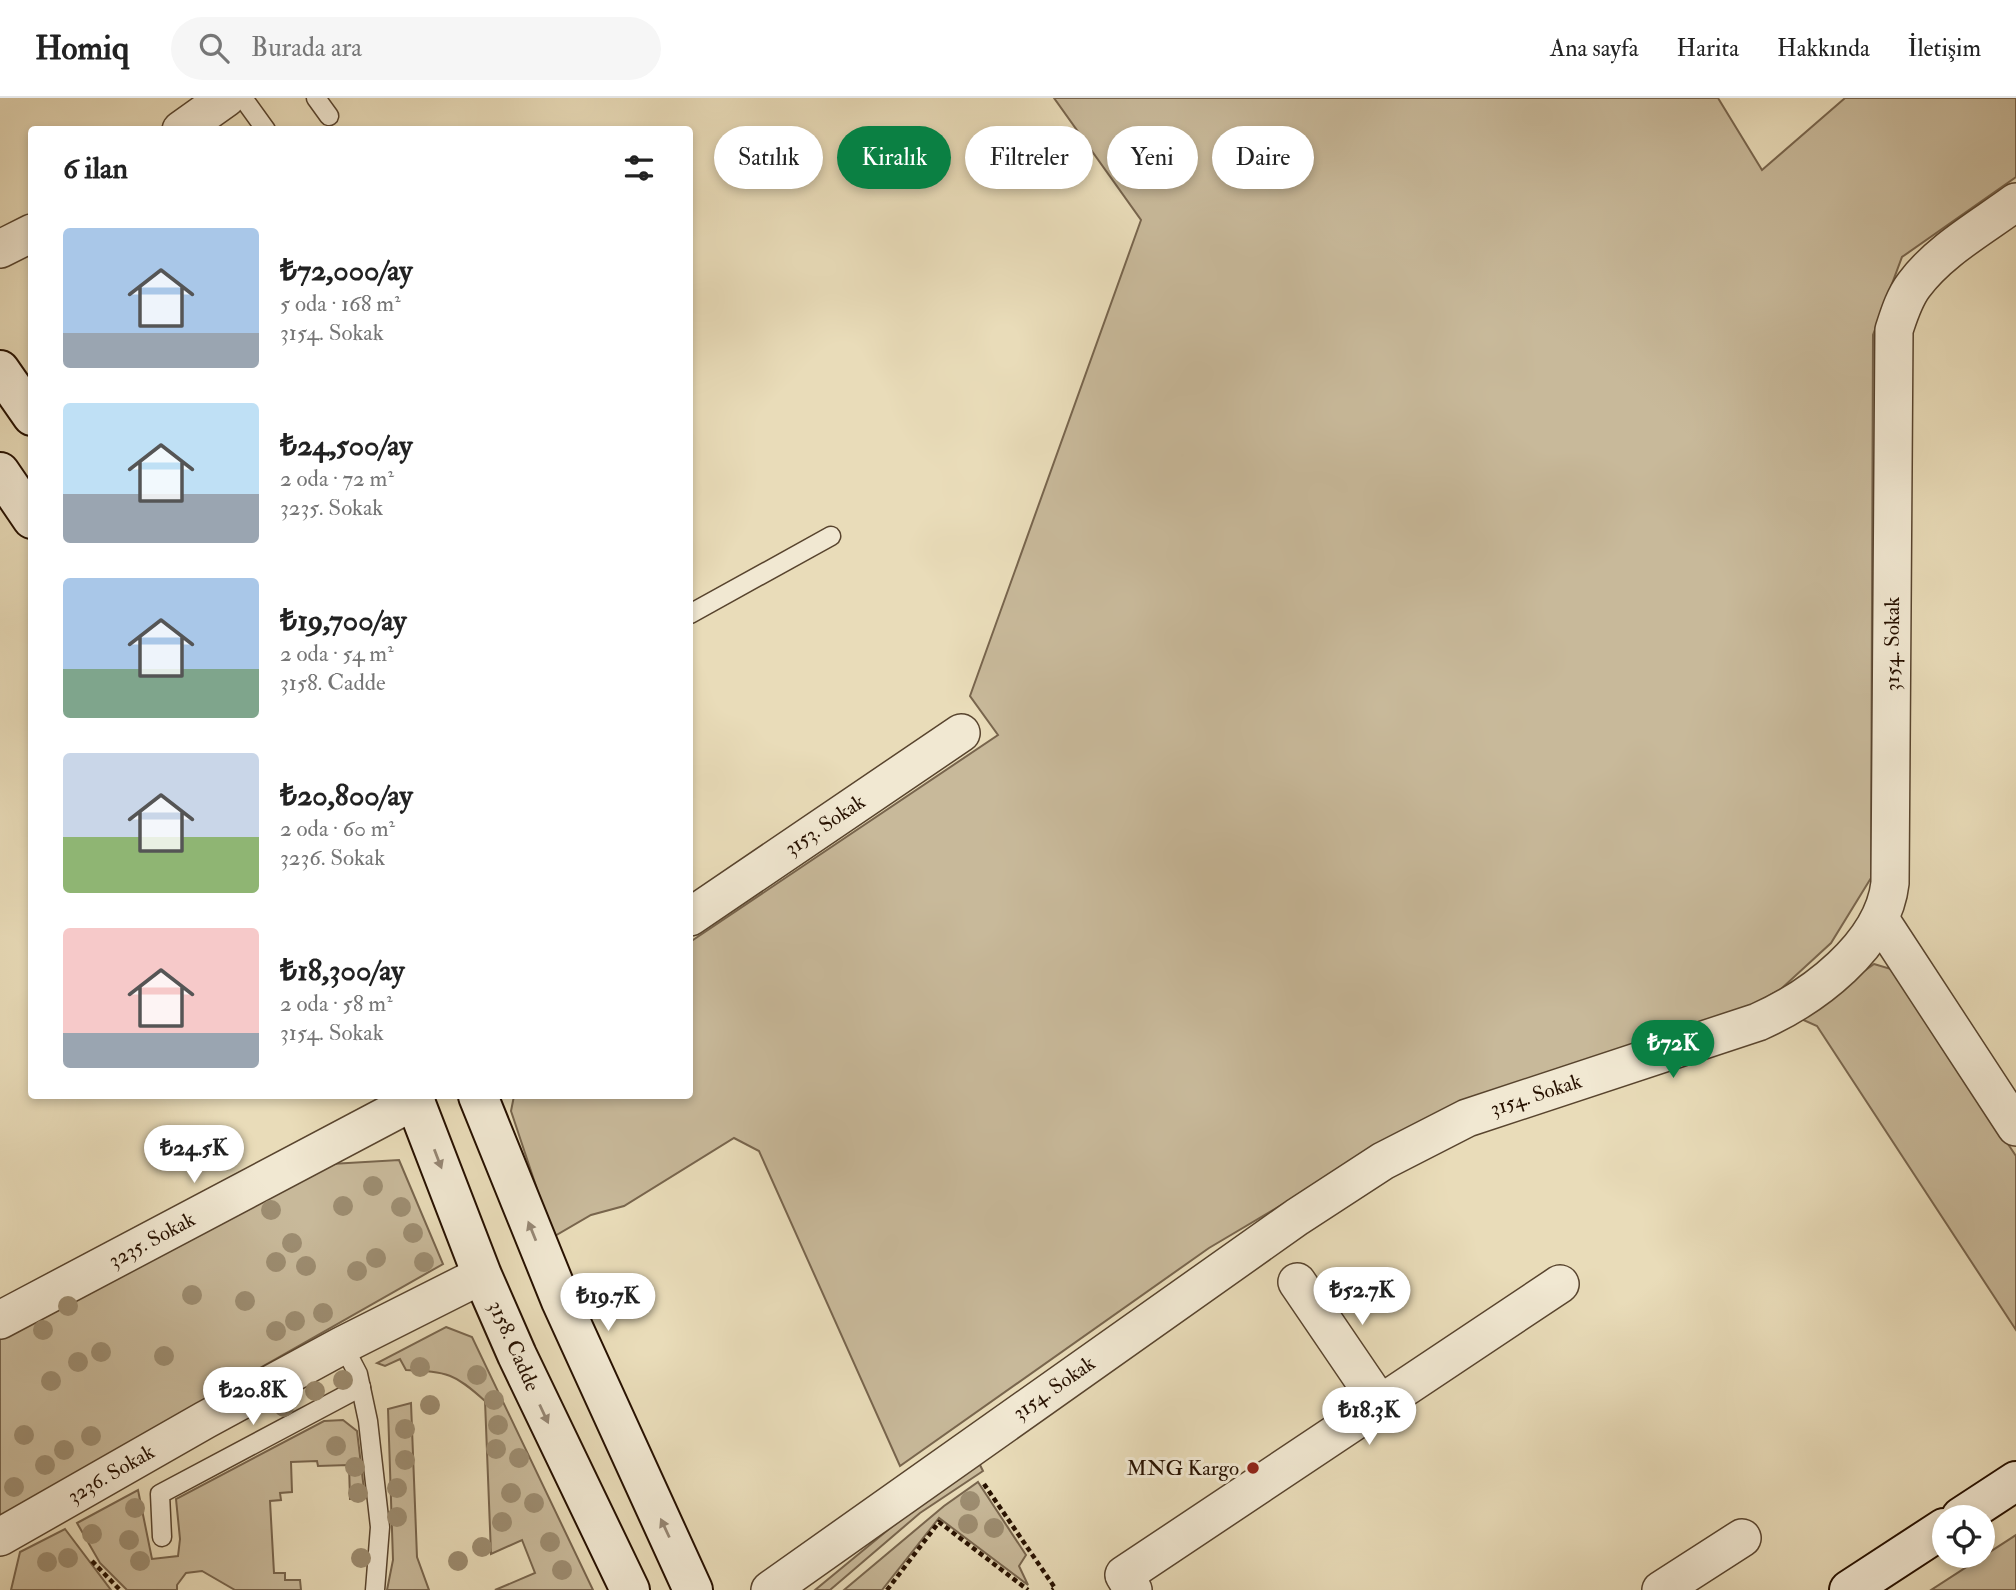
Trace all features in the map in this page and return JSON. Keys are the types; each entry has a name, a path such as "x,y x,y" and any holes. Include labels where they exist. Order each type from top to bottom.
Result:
{"street":[{"path":"187,126 226,98"},
{"name":"3154. Sokak","path":"770,1590 1285,1225 1373,1167 1440,1130 1485,1111 1758,1022 1778,1013 1799,1002 1863,943 1880,919 1889,896 1890,883 1894,330 1901,308 1913,286 1926,271 2016,202"},
{"path":"0,249 28,235"},
{"path":"0,370 28,410"},
{"path":"0,472 28,513"},
{"name":"3153. Sokak","path":"693,915 961,733"},
{"path":"1880,919 2016,1127"},
{"name":"3235. Sokak","path":"0,1320 413,1099"},
{"name":"3158. Cadde","path":"418,1099 482,1275 538,1401 630,1590"},
{"path":"479,1099 561,1301 693,1590"},
{"name":"3236. Sokak","path":"0,1537 205,1420 343,1345 482,1275"},
{"path":"1297,1282 1380,1404"},
{"path":"1133,1590 1124,1575 1560,1284"},
{"path":"1979,1505 2016,1481"},
{"path":"1849,1590 1932,1536"},
{"path":"1661,1590 1742,1538"}],"lane":[{"path":"243,98 263,126"},
{"path":"316,98 329,116"},
{"path":"693,612 831,536"},
{"path":"343,1345 358,1374 368,1421 380,1527 375,1590"},
{"path":"162,1537 160,1494 361,1387"}],"path":[{"path":"979,1476 1055,1588 1052,1590"},
{"path":"887,1590 939,1522 1028,1590"},
{"path":"92,1561 120,1590"}],"shaded area":[{"path":"1054,98 1718,98 1762,170 1845,98 2016,98 2016,177 1902,257 1873,335 1871,878 1831,943 1781,989 1724,1020 1428,1118 1209,1248 900,1466 759,1151 734,1138 624,1206 591,1215 553,1237 511,1111 513,1099 693,1099 693,940 998,735 970,696 1141,220 1119,189 1198,189 1198,126 1107,126 1107,172 1093,153 1093,126 1074,126"},
{"path":"1874,964 1891,969 2016,1156 2016,1330 1817,1026 1799,1018"},
{"path":"399,1160 443,1264 0,1519 0,1332 331,1164"},
{"path":"446,1327 472,1337 593,1590 495,1590 535,1573 522,1540 491,1554 485,1401 450,1376 406,1370 400,1359 385,1366 377,1363"},
{"path":"411,1403 417,1557 429,1590 387,1590 393,1560 388,1409"},
{"path":"343,1420 357,1431 365,1498 350,1499 349,1465 318,1466 317,1461 291,1462 292,1492 280,1493 281,1500 270,1501 274,1573 285,1573 285,1580 300,1580 301,1590 235,1590 202,1571 186,1573 177,1585 177,1590 127,1590 100,1563 77,1523 138,1490 152,1559 178,1556 180,1539 176,1499 324,1421"},
{"path":"979,1463 983,1471 920,1513 830,1590 815,1590 917,1506"},
{"path":"978,1482 1026,1555 1019,1566 1028,1585 939,1518 882,1590 844,1590 944,1506"},
{"path":"65,1529 111,1590 11,1590 20,1552"},
{"path":"2016,1535 2016,1590 1931,1590 1965,1568 1995,1568 1995,1549"}],"place":[{"name":"MNG Kargo","path":"1253,1468"}]}
